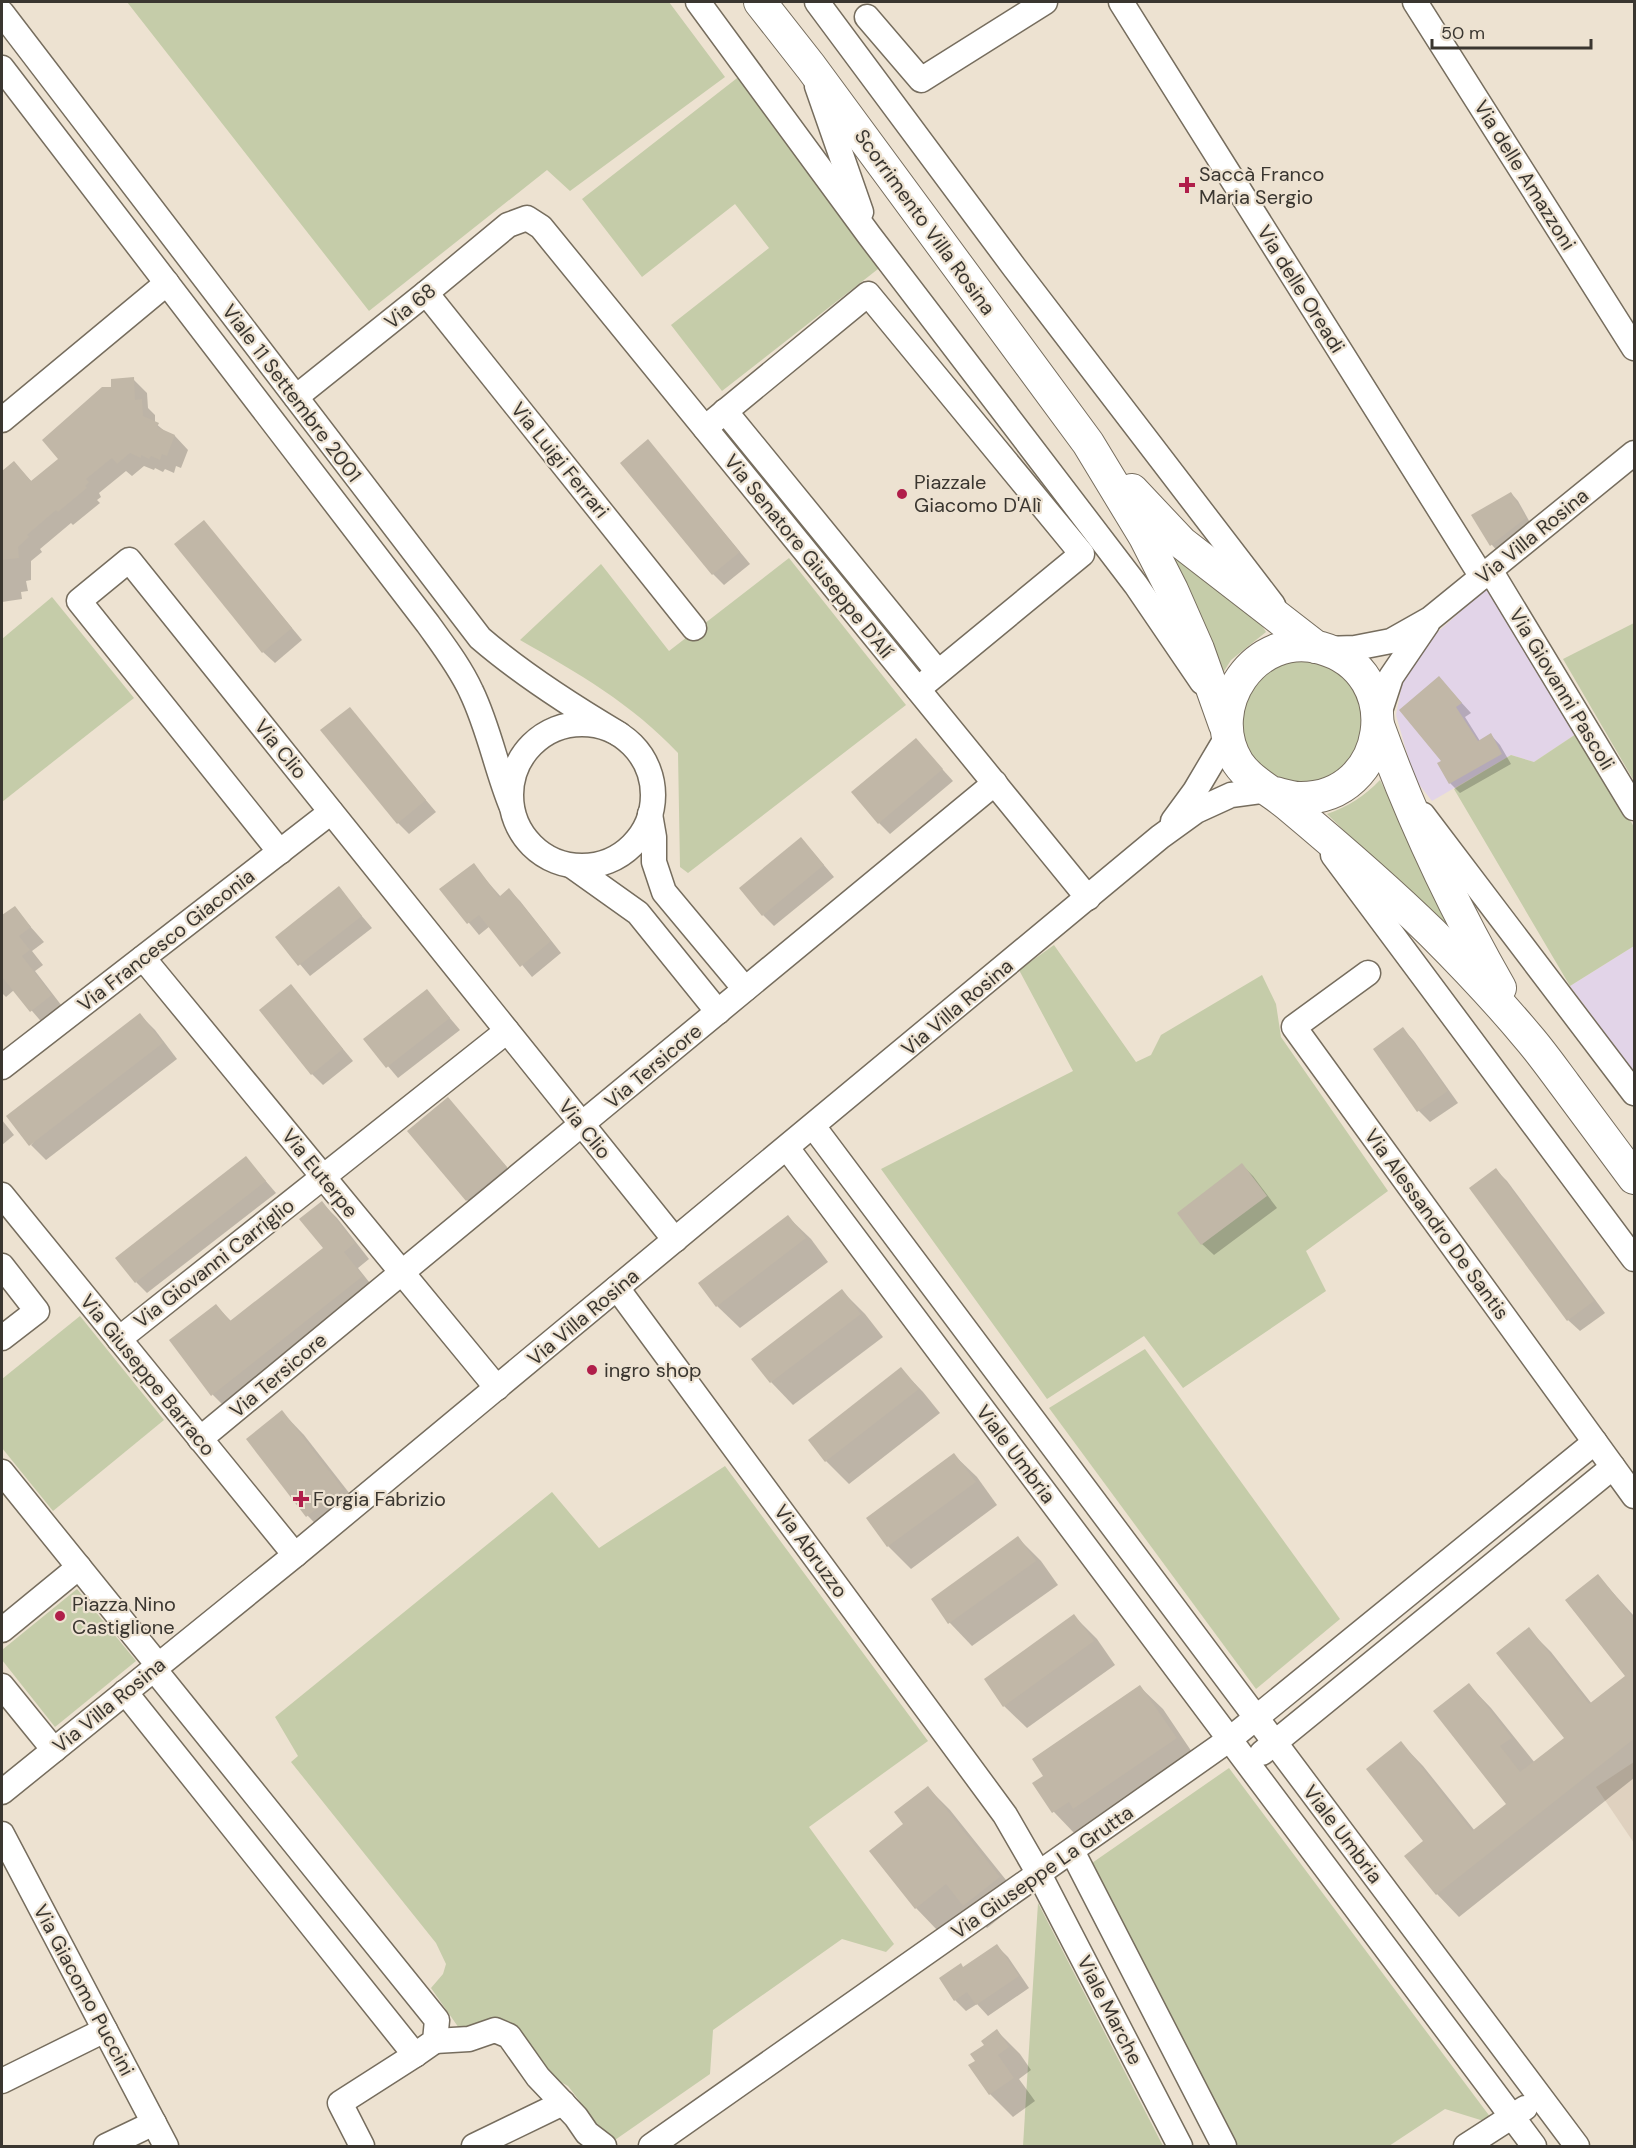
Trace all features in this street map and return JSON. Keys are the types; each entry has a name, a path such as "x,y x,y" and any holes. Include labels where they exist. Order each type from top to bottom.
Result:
{"main road":[{"name":"Scorrimento Villa Rosina","path":"760,2 811,67 1088,443 1145,537 1172,590 1225,726"},
{"name":"Scorrimento Villa Rosina","path":"1088,443 1182,543 1320,648"},
{"path":"1529,1038 1467,931 1402,787 1378,721 1375,699 1367,682 1341,656 1320,648 1298,646 1280,649 1250,666 1239,680 1226,714 1225,726 1232,752 1239,765 1250,777 1308,822 1432,933 1529,1038 1635,1178"},
{"path":"1272,792 1299,798 1323,796 1344,786 1362,770 1374,748 1378,721"}],"street":[{"path":"698,2 869,235 1136,585 1225,726"},
{"path":"817,2 1014,267 1289,626"},
{"path":"867,17 921,80 1045,2"},
{"name":"Via delle Oreadi","path":"1121,2 1486,574"},
{"name":"Via delle Amazzoni","path":"1415,2 1635,348"},
{"name":"Viale 11 Settembre 2001","path":"2,14 480,638 507,662 619,734"},
{"path":"811,67 869,235"},
{"name":"Viale 11 Settembre 2001","path":"2,68 457,664 471,690 489,735 500,778 512,805"},
{"name":"Via 68","path":"296,397 508,225 527,218"},
{"name":"Via Senatore Giuseppe D'Alí","path":"527,218 542,227 1088,898"},
{"path":"2,420 167,283"},
{"name":"Via Luigi Ferrari","path":"426,293 694,628"},
{"path":"705,428 868,294 1075,545 1082,554 918,689"},
{"path":"725,411 938,672"},
{"name":"Via Villa Rosina","path":"1320,648 1355,648 1391,641 1430,619 1635,453"},
{"name":"Via Clio","path":"280,852 79,601 129,560 675,1240"},
{"name":"Via Giovanni Pascoli","path":"1486,574 1634,807"},
{"name":"Via Villa Rosina","path":"1378,721 1391,677 1430,619"},
{"path":"718,1012 638,913 572,866 550,859 532,846 518,827 512,805 512,782 519,761 533,743 552,730 574,724 597,726 619,734 636,749 648,769 653,791 650,814 654,837 654,862 664,892 745,989"},
{"name":"Via Villa Rosina","path":"1160,837 1195,790 1225,726"},
{"name":"Via Tersicore","path":"200,1439 995,783"},
{"path":"1402,787 1635,1093"},
{"name":"Via Villa Rosina","path":"2,1792 295,1555 1160,837 1196,811 1231,795 1272,792"},
{"name":"Via Francesco Giaconia","path":"2,1067 332,812"},
{"path":"572,866 598,864 621,855 639,837 650,814"},
{"path":"1308,822 1635,1259"},
{"name":"Via Euterpe","path":"143,958 496,1389"},
{"name":"Via Alessandro De Santis","path":"1368,973 1294,1027 1635,1496"},
{"name":"Via Giovanni Carriglio","path":"119,1339 507,1031"},
{"name":"Viale Umbria","path":"813,1126 1571,2138"},
{"name":"Viale Umbria","path":"788,1148 1536,2146"},
{"path":"832,1208 860,1188"},
{"name":"Via Giuseppe Barraco","path":"2,1195 295,1555"},
{"path":"2,1266 37,1311 2,1338"},
{"name":"Via Abruzzo","path":"617,1288 1005,1815 1055,1863"},
{"path":"950,1365 977,1345"},
{"name":"Via Giuseppe La Grutta","path":"653,2146 1230,1739 1595,1442"},
{"path":"1248,1764 1613,1467"},
{"path":"2,1472 437,2020 435,2041"},
{"path":"1082,1542 1109,1521"},
{"path":"2,1630 79,1567"},
{"path":"1421,1583 1441,1607"},
{"path":"2,1686 54,1750"},
{"path":"125,1692 415,2055"},
{"name":"Via Giacomo Puccini","path":"2,1834 166,2146"},
{"name":"Viale Marche","path":"1055,1863 1098,1903 1224,2146"},
{"name":"Viale Marche","path":"1055,1863 1180,2146"},
{"path":"2,2081 105,2030"},
{"path":"362,2146 340,2103 435,2041 469,2039 495,2030 509,2036 538,2077 576,2117 587,2133 604,2146"},
{"path":"1466,2146 1540,2098"},
{"path":"474,2146 563,2103"},
{"path":"106,2146 154,2123"},
{"path":"1536,2146 1571,2138"}],"shaded area":[{"path":"1487,588 1579,732 1534,762 1511,755 1432,801 1414,778 1396,715 1403,679 1423,645"},
{"path":"1634,946 1634,1072 1570,986"},
{"path":"1634,1762 1634,1843 1596,1787"}],"green space":[{"path":"127,2 669,2 725,77 570,191 547,170 369,311"},
{"path":"741,75 887,262 722,391 671,325 769,248 735,204 642,277 582,199"},
{"path":"1168,545 1256,617 1266,632 1231,660 1221,676"},
{"path":"789,558 906,705 688,873 680,867 678,753 642,719 604,690 520,640 601,564 669,651"},
{"path":"52,597 134,698 2,802 2,639"},
{"path":"1634,623 1634,781 1563,659"},
{"path":"1318,656 1357,684 1368,730 1344,772 1299,786 1275,780 1242,746 1240,698 1271,662"},
{"path":"1579,732 1634,827 1634,946 1570,986 1454,789 1511,755 1534,762"},
{"path":"1380,780 1462,945 1327,814 1355,800"},
{"path":"1054,945 1136,1062 1151,1055 1161,1035 1262,975 1276,1004 1281,1037 1388,1191 1306,1251 1326,1291 1183,1388 1144,1336 1047,1399 881,1169 1073,1071 1019,970"},
{"path":"80,1316 164,1420 53,1511 2,1448 2,1379"},
{"path":"1145,1349 1340,1619 1256,1689 1049,1408"},
{"path":"725,1466 928,1741 809,1827 894,1944 886,1952 842,1939 713,2030 710,2074 612,2142 587,2115 568,2086 542,2072 516,2035 461,2031 431,1988 443,1974 446,1964 436,1943 291,1762 298,1756 275,1717 552,1492 599,1548"},
{"path":"77,1589 136,1661 55,1727 2,1660 2,1650"},
{"path":"1229,1768 1491,2118 1487,2122 1445,2109 1389,2146 1238,2146 1092,1863"},
{"path":"1038,1903 1163,2146 1023,2146"}],"building":[{"path":"134,377 135,400 142,399 143,416 159,423 157,427 175,435 167,456 162,454 160,460 151,456 149,459 141,455 141,458 130,453 117,464 112,458 86,479 89,482 85,486 87,488 27,535 29,537 18,547 19,558 2,560 2,471 14,461 31,481 58,459 42,440 102,387 111,387 111,379"},
{"path":"648,439 740,552 712,575 620,463"},
{"path":"1511,492 1526,518 1490,546 1471,515"},
{"path":"204,520 292,628 262,653 174,544"},
{"path":"1439,676 1462,703 1456,707 1478,741 1491,733 1502,754 1449,784 1437,763 1441,761 1399,710"},
{"path":"350,707 426,800 397,824 320,730"},
{"path":"916,738 943,769 878,824 851,792"},
{"path":"801,837 824,865 762,916 739,888"},
{"path":"474,863 499,897 509,888 551,941 520,967 479,915 467,924 439,889"},
{"path":"339,886 362,916 298,966 275,937"},
{"path":"15,906 31,927 19,936 30,950 22,956 52,995 30,1012 2,977 2,915"},
{"path":"291,984 343,1049 311,1075 259,1010"},
{"path":"427,989 450,1018 386,1068 363,1039"},
{"path":"140,1013 163,1043 29,1146 6,1116"},
{"path":"1403,1027 1448,1091 1417,1112 1373,1049"},
{"path":"448,1097 507,1167 466,1201 407,1131"},
{"path":"246,1156 266,1181 135,1283 115,1258"},
{"path":"1242,1163 1267,1196 1201,1245 1177,1213"},
{"path":"1496,1168 1594,1301 1567,1321 1469,1188"},
{"path":"322,1201 355,1243 344,1252 363,1276 211,1396 169,1340 216,1304 230,1321 323,1248 299,1219"},
{"path":"788,1215 806,1238 716,1307 698,1283"},
{"path":"842,1289 861,1314 770,1383 751,1359"},
{"path":"901,1367 919,1389 825,1462 808,1440"},
{"path":"282,1410 343,1489 306,1517 246,1439"},
{"path":"954,1453 976,1482 887,1547 866,1518"},
{"path":"1018,1536 1036,1561 948,1624 931,1599"},
{"path":"1598,1574 1635,1620 1635,1738 1436,1895 1404,1856 1423,1841 1366,1769 1401,1741 1472,1831 1506,1804 1433,1711 1469,1683 1512,1738 1500,1746 1520,1772 1564,1738 1496,1653 1529,1627 1589,1704 1625,1676 1565,1600"},
{"path":"1074,1614 1094,1641 1003,1707 984,1679"},
{"path":"1140,1685 1177,1738 1073,1809 1069,1802 1052,1813 1032,1783 1043,1776 1032,1759"},
{"path":"928,1786 1000,1877 963,1906 946,1884 915,1909 869,1851 903,1824 894,1812"},
{"path":"997,1944 1019,1976 976,2005 967,1992 954,2001 939,1978 961,1963 963,1967"},
{"path":"997,2029 1009,2047 998,2055 1014,2078 989,2095 968,2065 975,2061 970,2054 984,2045 981,2041"}],"place":[{"name":"Saccà Franco Maria Sergio","path":"1187,185"},
{"name":"Piazzale Giacomo D'Alì","path":"902,494"},
{"name":"ingro shop","path":"592,1370"},
{"name":"Forgia Fabrizio","path":"301,1499"},
{"name":"Piazza Nino Castiglione","path":"60,1616"}]}
